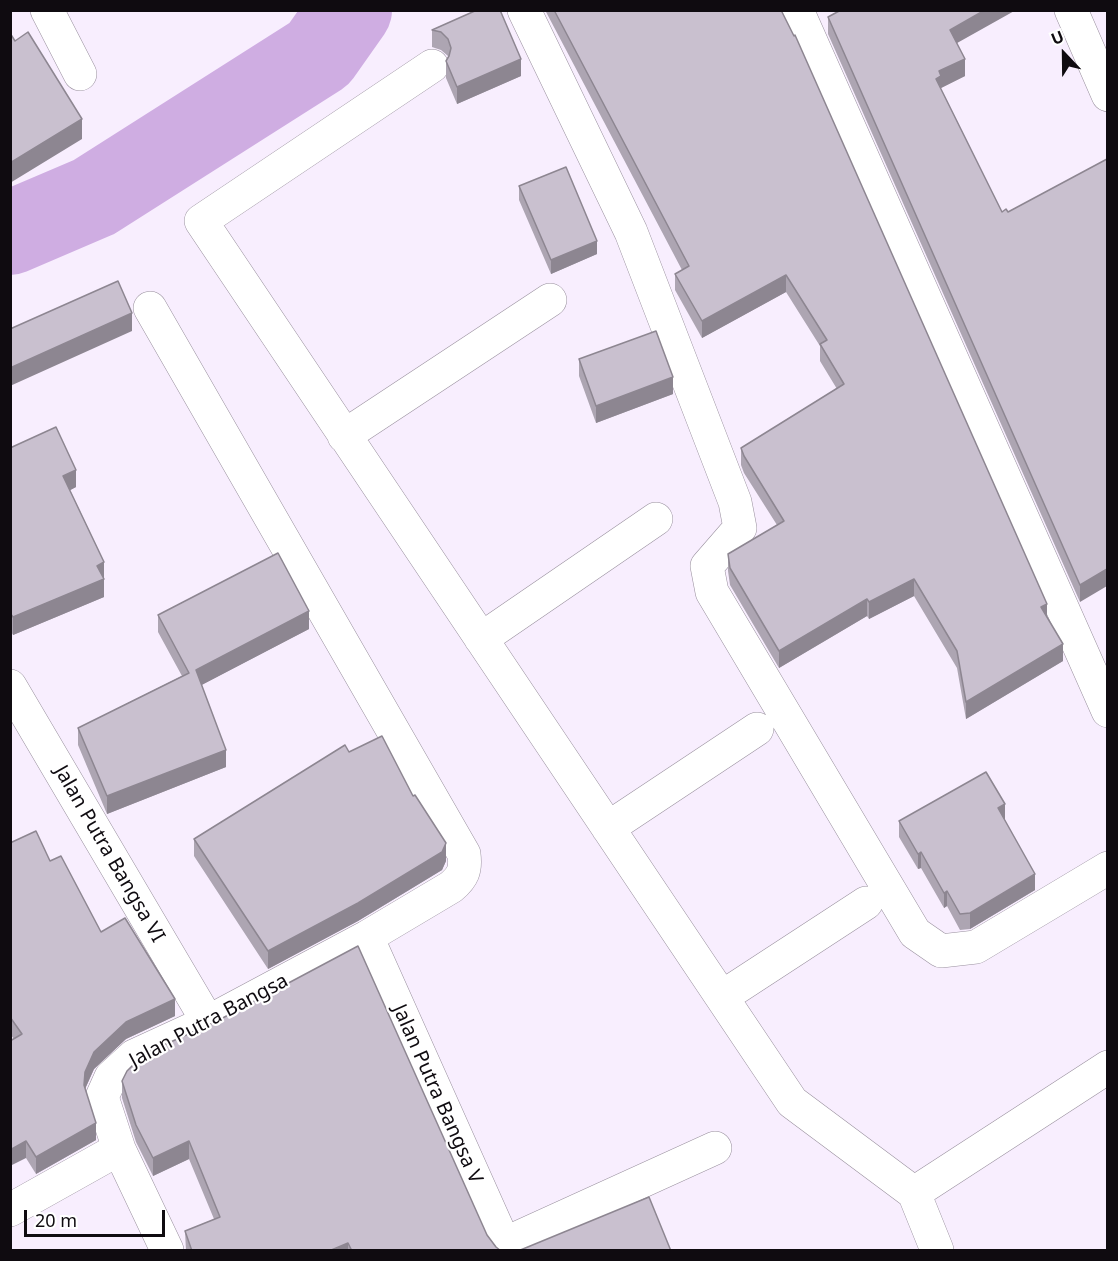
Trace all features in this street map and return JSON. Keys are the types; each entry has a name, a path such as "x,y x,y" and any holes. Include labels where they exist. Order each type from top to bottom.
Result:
{"street":[{"path":"47,10 80,74"},
{"path":"524,10 631,232 735,502 740,528 707,566 712,592 915,933 941,951 976,947 1107,868"},
{"path":"797,10 1107,711"},
{"path":"1071,10 1107,95"},
{"path":"432,66 201,221 792,1102 914,1193 937,1251"},
{"path":"344,436 550,300"},
{"name":"Jalan Putra Bangsa","path":"150,308 464,854 465,867 461,878 451,887 367,937 208,1022 134,1056 111,1077 102,1097 119,1149 167,1251"},
{"path":"481,639 656,519"},
{"name":"Jalan Putra Bangsa VI","path":"10,686 208,1022"},
{"path":"608,828 757,729"},
{"path":"722,997 866,903"},
{"name":"Jalan Putra Bangsa V","path":"367,937 505,1247"},
{"path":"914,1193 1107,1067"},
{"path":"505,1247 715,1148"},
{"path":"10,1210 119,1149"}],"building":[{"path":"477,10 500,10 521,59 457,87 446,61 451,48 448,39 441,32 432,30"},
{"path":"554,10 781,10 795,35 1047,604 1041,607 1063,644 966,702 957,651 914,579 869,602 867,599 779,651 730,568 728,554 784,521 741,448 844,384 820,344 827,340 786,275 702,321 675,274 689,266"},
{"path":"841,10 985,10 950,30 965,59 939,71 941,76 936,79 1002,212 1006,209 1008,212 1107,159 1107,569 1080,585 828,17"},
{"path":"28,32 82,119 10,163 10,33 15,41"},
{"path":"566,167 597,241 551,260 519,186"},
{"path":"118,281 132,313 10,368 10,329"},
{"path":"656,331 673,377 596,406 579,359"},
{"path":"56,427 76,470 63,476 104,562 97,566 104,579 13,617 10,613 10,448"},
{"path":"278,553 309,611 196,670 226,750 107,796 78,728 189,673 158,615"},
{"path":"382,736 413,796 415,795 446,843 442,852 358,903 268,951 194,839 345,745 349,752"},
{"path":"986,772 1005,804 998,808 1035,874 970,913 960,914 947,891 944,893 921,852 918,854 899,821"},
{"path":"36,831 50,861 61,856 101,932 125,918 175,999 126,1022 94,1052 85,1072 84,1085 96,1123 36,1157 26,1141 10,1150 10,1041 22,1034 10,1017 10,843"},
{"path":"358,946 487,1235 501,1251 352,1251 348,1243 329,1251 192,1251 185,1231 220,1217 189,1141 153,1158 136,1125 122,1081 127,1071 144,1054 217,1021"},
{"path":"649,1197 671,1251 518,1251"}],"waterway":[{"path":"10,233 94,197 319,54 350,10"}]}
